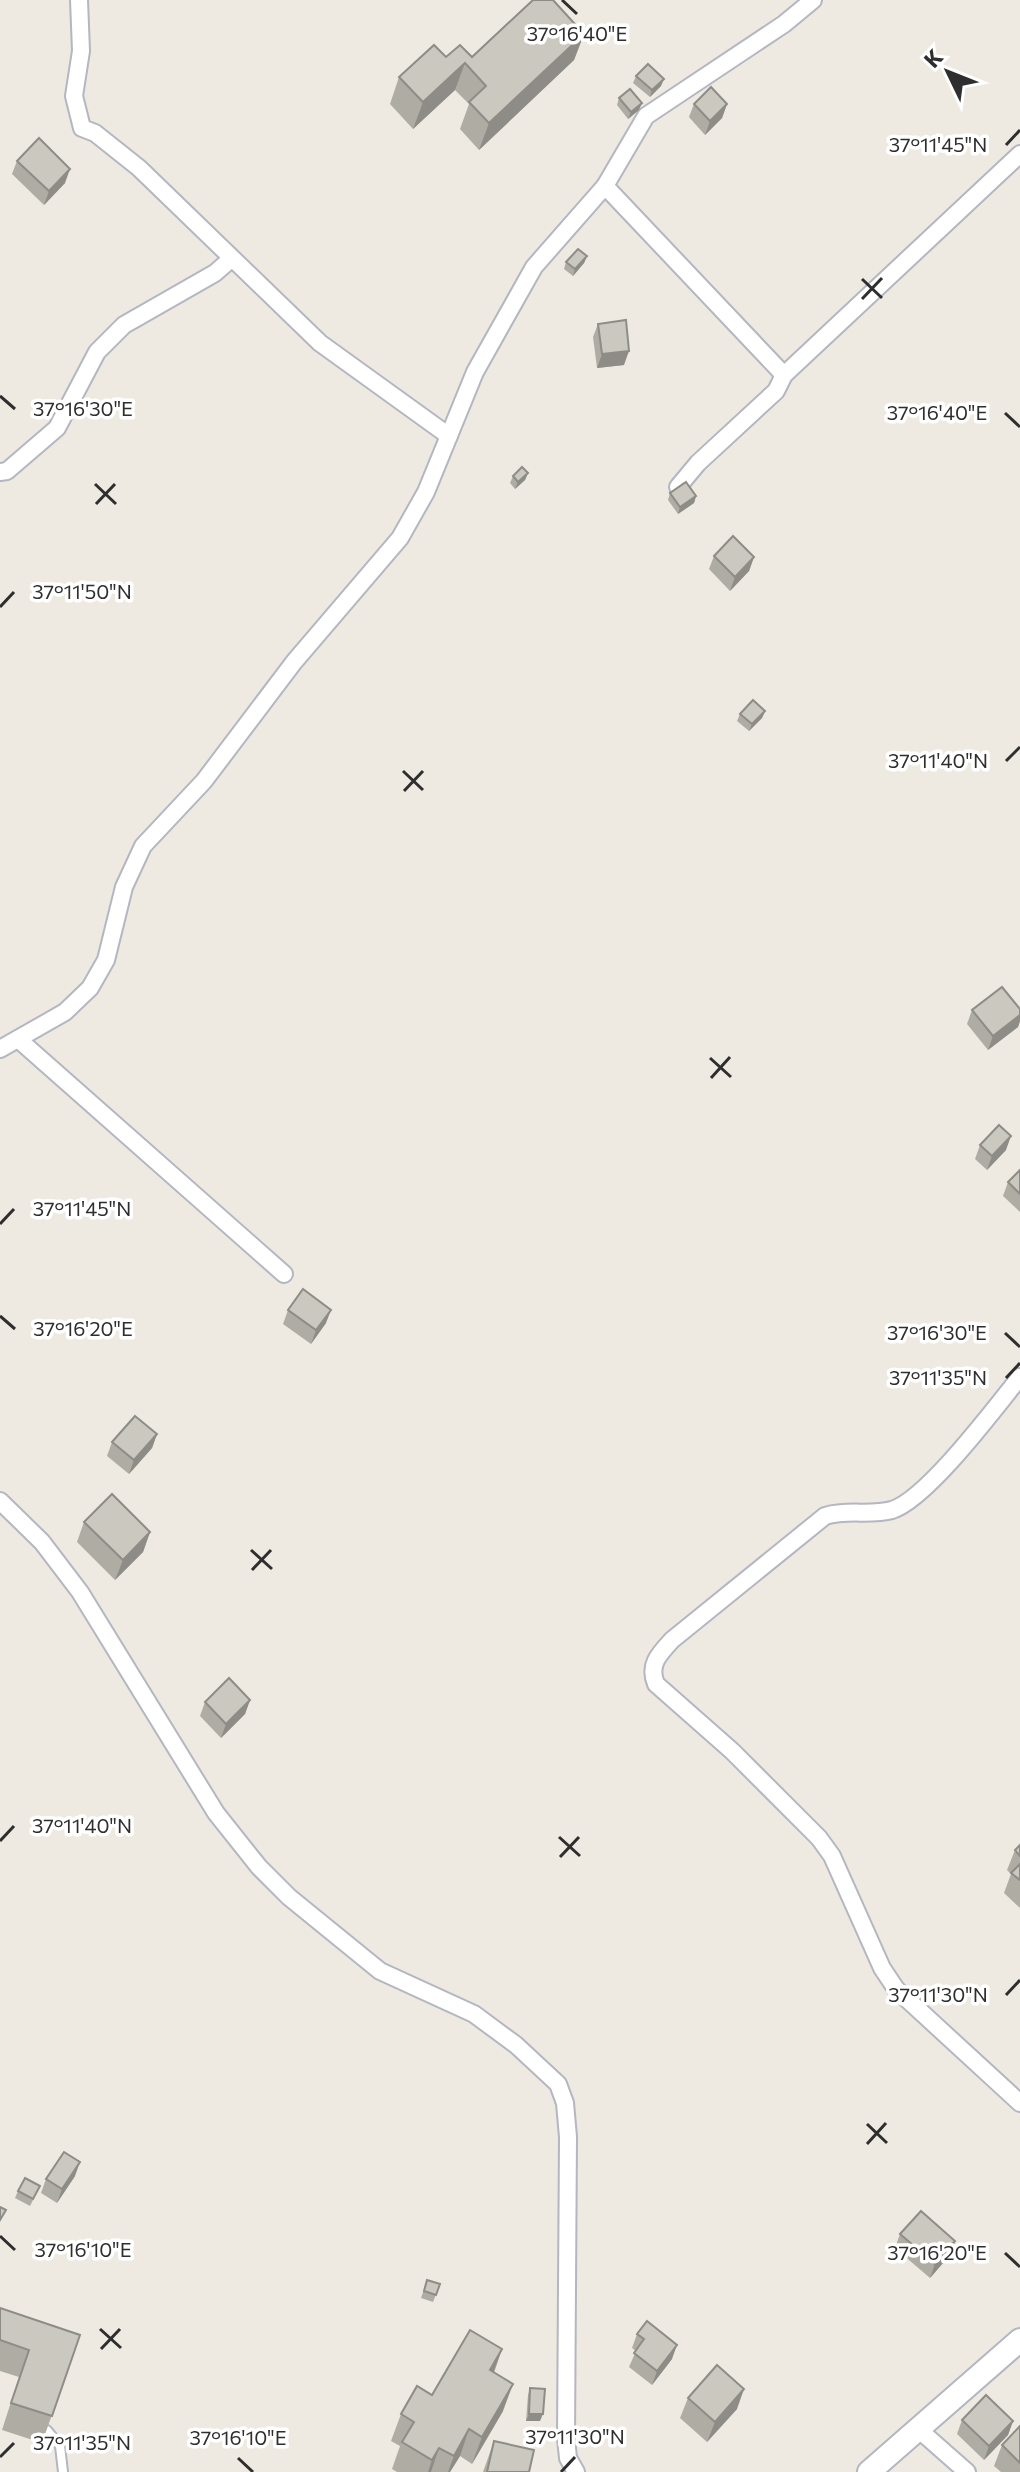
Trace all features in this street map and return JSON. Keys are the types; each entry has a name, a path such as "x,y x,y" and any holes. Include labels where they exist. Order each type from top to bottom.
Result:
{"street":[{"path":"79,0 81,51 74,96 82,128 95,133 139,168 320,343 449,436"},
{"path":"0,1049 65,1012 90,988 106,960 124,887 143,846 204,781 294,662 400,538 426,492 475,372 534,267 605,186 646,116 784,24 813,0"},
{"path":"678,487 698,463 776,391 784,375 1020,154"},
{"path":"605,186 784,375"},
{"path":"0,472 7,471 57,428 97,352 124,325 215,273 231,259"},
{"path":"18,1039 284,1274"},
{"path":"1020,1377 918,1494 894,1509 839,1512 825,1516 672,1640 655,1660 651,1673 656,1684 732,1751 819,1838 832,1856 882,1968 896,1989 1020,2103"},
{"path":"0,1501 42,1542 80,1592 216,1813 259,1867 300,1907 380,1971 474,2014 516,2045 558,2084 565,2103 568,2137 566,2438 568,2458 576,2472"},
{"path":"869,2472 1020,2340"},
{"path":"917,2428 967,2472"}],"lane":[{"path":"47,2430 60,2446 63,2472"}],"building":[{"path":"533,0 553,0 584,34 489,123 469,102 486,86 465,63 423,102 399,77 434,45 446,57 460,45 472,57"},
{"path":"648,64 664,79 652,90 636,76"},
{"path":"711,87 727,104 710,121 694,104"},
{"path":"630,89 642,103 631,112 619,98"},
{"path":"39,138 70,169 49,191 17,161"},
{"path":"578,249 587,256 575,269 566,262"},
{"path":"626,320 629,351 602,354 598,324"},
{"path":"522,467 528,473 518,482 513,476"},
{"path":"686,482 696,496 680,507 670,493"},
{"path":"733,536 754,557 735,577 714,556"},
{"path":"753,700 765,711 752,724 740,714"},
{"path":"1002,987 1020,1009 1020,1015 993,1036 972,1010"},
{"path":"999,1125 1011,1136 992,1156 980,1145"},
{"path":"1020,1170 1020,1194 1008,1182"},
{"path":"303,1289 331,1310 316,1330 288,1310"},
{"path":"135,1416 157,1434 134,1460 112,1442"},
{"path":"112,1494 150,1532 123,1560 84,1522"},
{"path":"229,1678 250,1700 226,1724 205,1702"},
{"path":"1020,1864 1020,1880 1011,1873"},
{"path":"64,2152 80,2162 62,2189 46,2179"},
{"path":"25,2178 40,2186 33,2199 18,2191"},
{"path":"921,2211 955,2241 935,2264 900,2234"},
{"path":"427,2280 440,2284 436,2295 424,2291"},
{"path":"0,2308 80,2335 52,2416 11,2403 29,2350 0,2340"},
{"path":"647,2321 677,2345 657,2371 634,2353 644,2339 637,2334"},
{"path":"470,2330 502,2349 490,2370 513,2384 482,2437 469,2429 454,2456 439,2448 432,2460 402,2442 414,2422 401,2414 417,2386 432,2395"},
{"path":"717,2365 744,2389 715,2422 688,2398"},
{"path":"530,2388 545,2389 543,2414 529,2414"},
{"path":"986,2395 1013,2421 989,2446 962,2420"},
{"path":"1020,2426 1020,2463 1002,2445"},
{"path":"494,2441 534,2450 529,2472 487,2472"}]}
